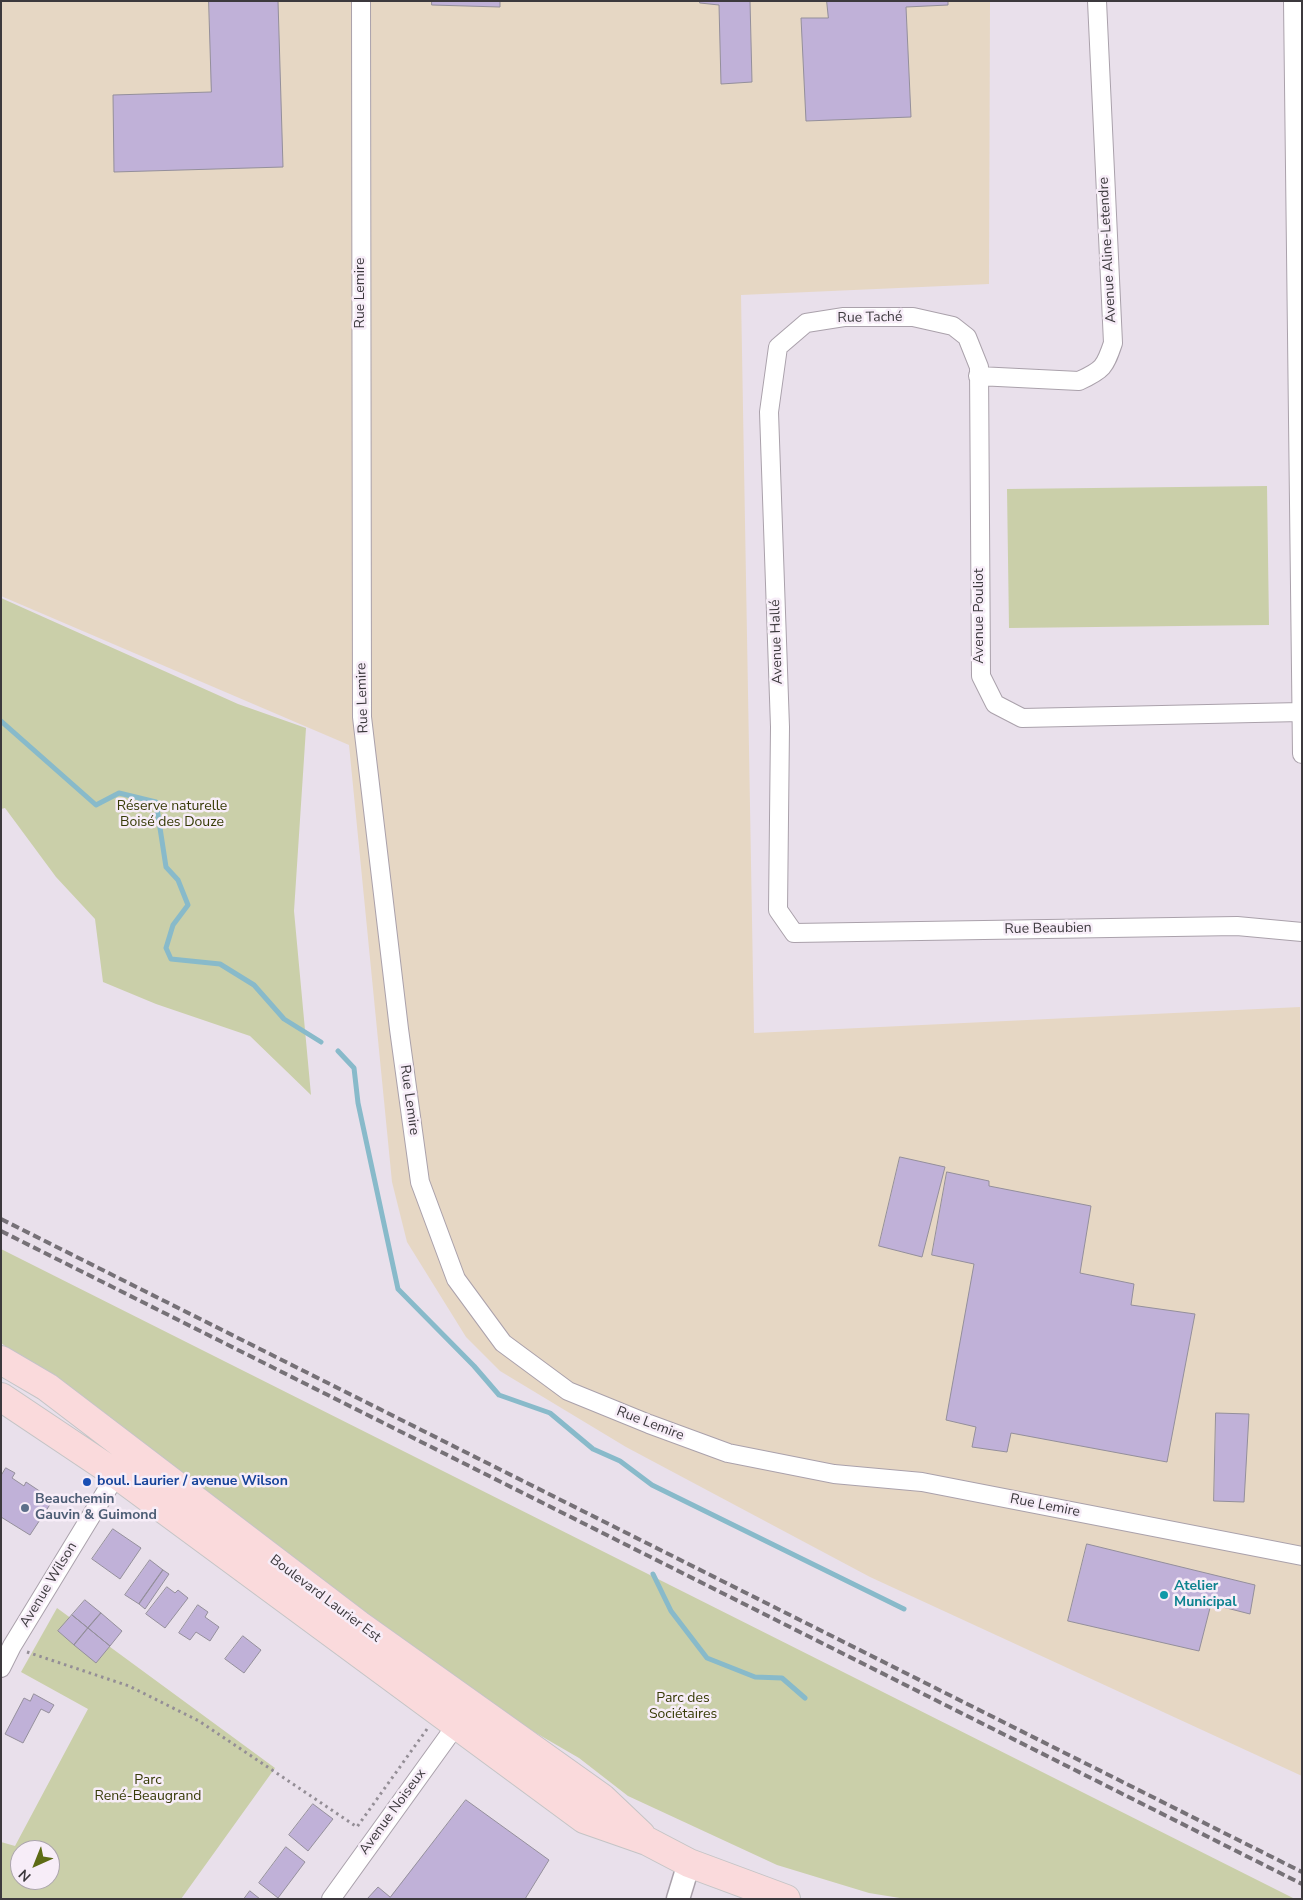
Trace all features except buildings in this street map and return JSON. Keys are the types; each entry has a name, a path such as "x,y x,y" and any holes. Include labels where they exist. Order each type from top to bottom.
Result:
{"main road":[{"name":"Boulevard Laurier Est","path":"1,1360 47,1388 359,1625 584,1819 647,1841 689,1863 786,1899"},
{"name":"Boulevard Laurier Est","path":"1,1397 116,1474 463,1715"}],"street":[{"name":"Rue Lemire","path":"361,1 362,717 399,1029 420,1182 456,1279 503,1344 568,1392 728,1453 834,1474 922,1482 1302,1556"},
{"name":"Avenue Aline-Letendre","path":"978,376 1079,382 1094,374 1107,362 1113,343 1097,1"},
{"path":"1294,1 1298,30 1302,754"},
{"name":"Rue Taché","path":"778,348 806,324 844,317 913,318 953,326 967,337"},
{"name":"Avenue Pouliot","path":"967,337 978,367 981,676 995,704 1022,718 1301,712"},
{"name":"Avenue Hallé","path":"778,348 768,412 780,727 778,910 794,933"},
{"name":"Rue Beaubien","path":"794,933 1237,926 1302,932"},
{"name":"Avenue Wilson","path":"1,1668 7,1644 132,1452"},
{"name":"Avenue Noiseux","path":"331,1899 463,1715"},
{"path":"678,1899 689,1863"}],"path":[{"name":"Avenue Noiseux","path":"7,1644 129,1686 199,1721 357,1827 428,1729"}],"shaded area":[{"path":"1,1 990,1 989,284 741,295 754,1033 1300,1007 1302,1189 1302,1776 870,1577 626,1447 500,1371 466,1337 407,1242 392,1182 349,745 1,596"}],"green space":[{"path":"1267,486 1269,625 1009,628 1007,489"},
{"name":"Réserve naturelle Boisé des Douze","path":"1,598 238,704 306,728 294,911 311,1095 250,1036 156,1004 103,982 95,919 56,877 5,808 1,809"},
{"name":"Parc des Sociétaires","path":"1,1249 1295,1899 906,1899 869,1893 777,1865 628,1796 579,1758 467,1693 258,1531 1,1343"},
{"name":"Parc René-Beaugrand","path":"57,1608 275,1768 181,1899 1,1899 1,1842 10,1845 10,1890 60,1890 60,1840 18,1840 88,1709 21,1672"}],"waterway":[{"path":"1,721 96,805 119,793 156,802 166,867 178,880 188,905 173,925 166,948 171,959 220,964 254,985 284,1019 321,1042"},
{"path":"338,1051 354,1068 358,1103 398,1289 474,1366 499,1395 550,1413 593,1449 620,1461 652,1485 904,1609"},
{"path":"653,1574 671,1611 707,1658 755,1677 782,1678 805,1698"}],"railway":[{"path":"1,1219 1302,1872"},
{"path":"1,1231 1302,1884"}],"place":[{"name":"boul. Laurier / avenue Wilson","path":"87,1482"},
{"name":"Beauchemin Gauvin & Guimond","path":"25,1508"},
{"name":"Atelier Municipal","path":"1164,1595"}]}
